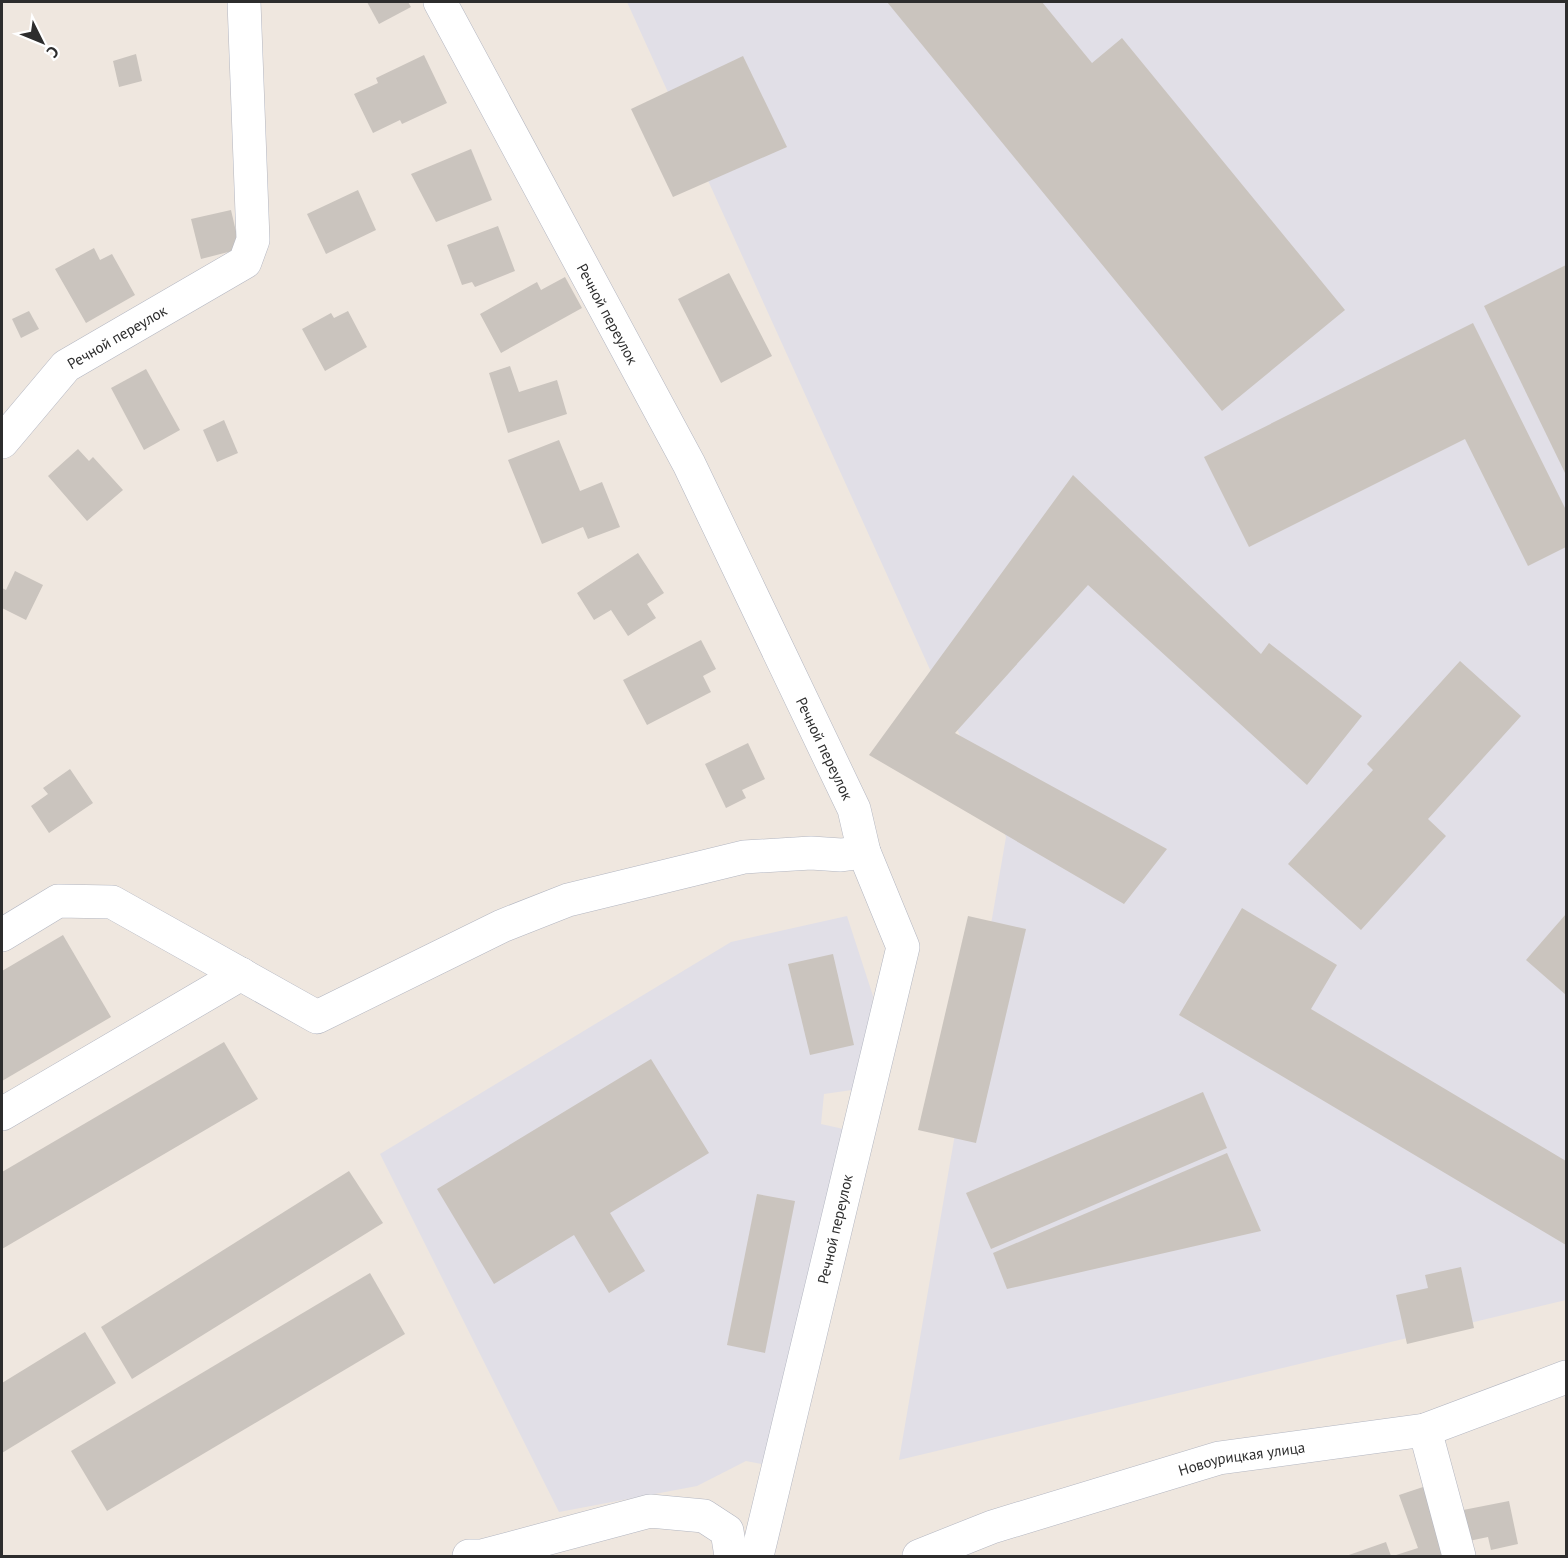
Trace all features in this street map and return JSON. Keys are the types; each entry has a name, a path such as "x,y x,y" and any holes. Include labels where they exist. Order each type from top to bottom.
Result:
{"street":[{"name":"Речной переулок","path":"2,442 66,366 245,262 253,240 244,2"},
{"name":"Речной переулок","path":"440,2 689,464 854,809 864,852 903,947 757,1557"},
{"path":"2,935 58,901 112,902 317,1017 502,926 568,900 744,857 811,853 840,855 864,852"},
{"path":"2,1114 241,974"},
{"name":"Новоурицкая улица","path":"919,1557 992,1527 1219,1458 1425,1430 1566,1377"},
{"path":"1425,1430 1460,1557"},
{"path":"469,1557 482,1556 650,1511 704,1516 727,1531 731,1557"}],"shaded area":[{"path":"627,2 1566,2 1566,1300 899,1460 1006,837"},
{"path":"847,916 873,996 866,1088 824,1094 821,1124 848,1130 772,1466 746,1461 697,1486 559,1512 380,1154 731,942"}],"building":[{"path":"367,2 408,2 411,7 379,24"},
{"path":"887,2 1042,2 1092,63 1122,38 1345,310 1222,411"},
{"path":"136,54 142,81 119,87 113,61"},
{"path":"424,55 447,103 402,124 400,120 373,133 354,94 378,83 376,78"},
{"path":"743,56 787,147 673,197 631,109"},
{"path":"471,149 492,200 436,222 411,174"},
{"path":"358,190 376,230 326,254 307,214"},
{"path":"231,210 240,249 201,259 191,219"},
{"path":"498,226 515,271 475,287 472,282 462,285 447,245"},
{"path":"94,248 100,260 112,254 135,295 86,323 55,269"},
{"path":"1566,265 1566,475 1484,306"},
{"path":"729,273 772,356 721,383 678,299"},
{"path":"565,277 582,308 501,353 480,314 537,282 541,290"},
{"path":"29,311 39,329 21,338 12,319"},
{"path":"348,311 367,347 325,371 302,329 331,313 334,318"},
{"path":"1473,323 1566,510 1566,547 1528,566 1465,439 1249,547 1204,457"},
{"path":"510,366 519,392 557,380 567,414 508,433 489,373"},
{"path":"146,369 180,430 144,450 111,388"},
{"path":"224,420 238,453 217,462 203,430"},
{"path":"559,440 580,491 602,482 620,527 588,539 583,527 542,544 508,460"},
{"path":"78,449 89,461 93,457 123,490 87,521 48,476"},
{"path":"1073,475 1261,654 1269,643 1362,716 1307,785 1088,585 955,733 1167,849 1124,904 869,755"},
{"path":"638,553 664,593 647,604 656,618 628,636 611,610 594,620 577,593"},
{"path":"15,571 43,585 26,620 2,608 2,588 6,590"},
{"path":"701,640 716,669 703,676 711,692 647,725 623,680"},
{"path":"1460,661 1521,716 1428,819 1446,836 1361,930 1288,864 1373,770 1367,764"},
{"path":"748,743 765,779 742,790 746,798 726,808 705,764"},
{"path":"70,769 93,803 49,833 31,806 48,794 43,788"},
{"path":"1242,908 1337,965 1311,1009 1566,1161 1566,1245 1179,1015"},
{"path":"1566,914 1566,995 1526,960"},
{"path":"968,916 1026,929 976,1143 918,1130"},
{"path":"63,935 111,1017 2,1081 2,971"},
{"path":"833,954 854,1045 810,1055 788,964"},
{"path":"224,1042 258,1099 2,1249 2,1172"},
{"path":"651,1059 709,1153 610,1213 645,1271 609,1293 574,1235 494,1284 437,1189"},
{"path":"1203,1092 1227,1148 991,1249 966,1193"},
{"path":"1227,1153 1261,1231 1007,1289 993,1253"},
{"path":"349,1171 383,1223 132,1379 101,1327"},
{"path":"757,1194 795,1201 765,1353 727,1345"},
{"path":"1461,1267 1474,1328 1407,1344 1396,1295 1428,1288 1425,1275"},
{"path":"370,1273 405,1334 107,1511 71,1451"},
{"path":"85,1332 116,1383 2,1453 2,1383"},
{"path":"1426,1486 1450,1556 1393,1556 1418,1548 1399,1495"},
{"path":"1509,1501 1518,1544 1491,1550 1488,1537 1464,1542 1458,1511"},
{"path":"1386,1542 1391,1556 1346,1556"}]}
